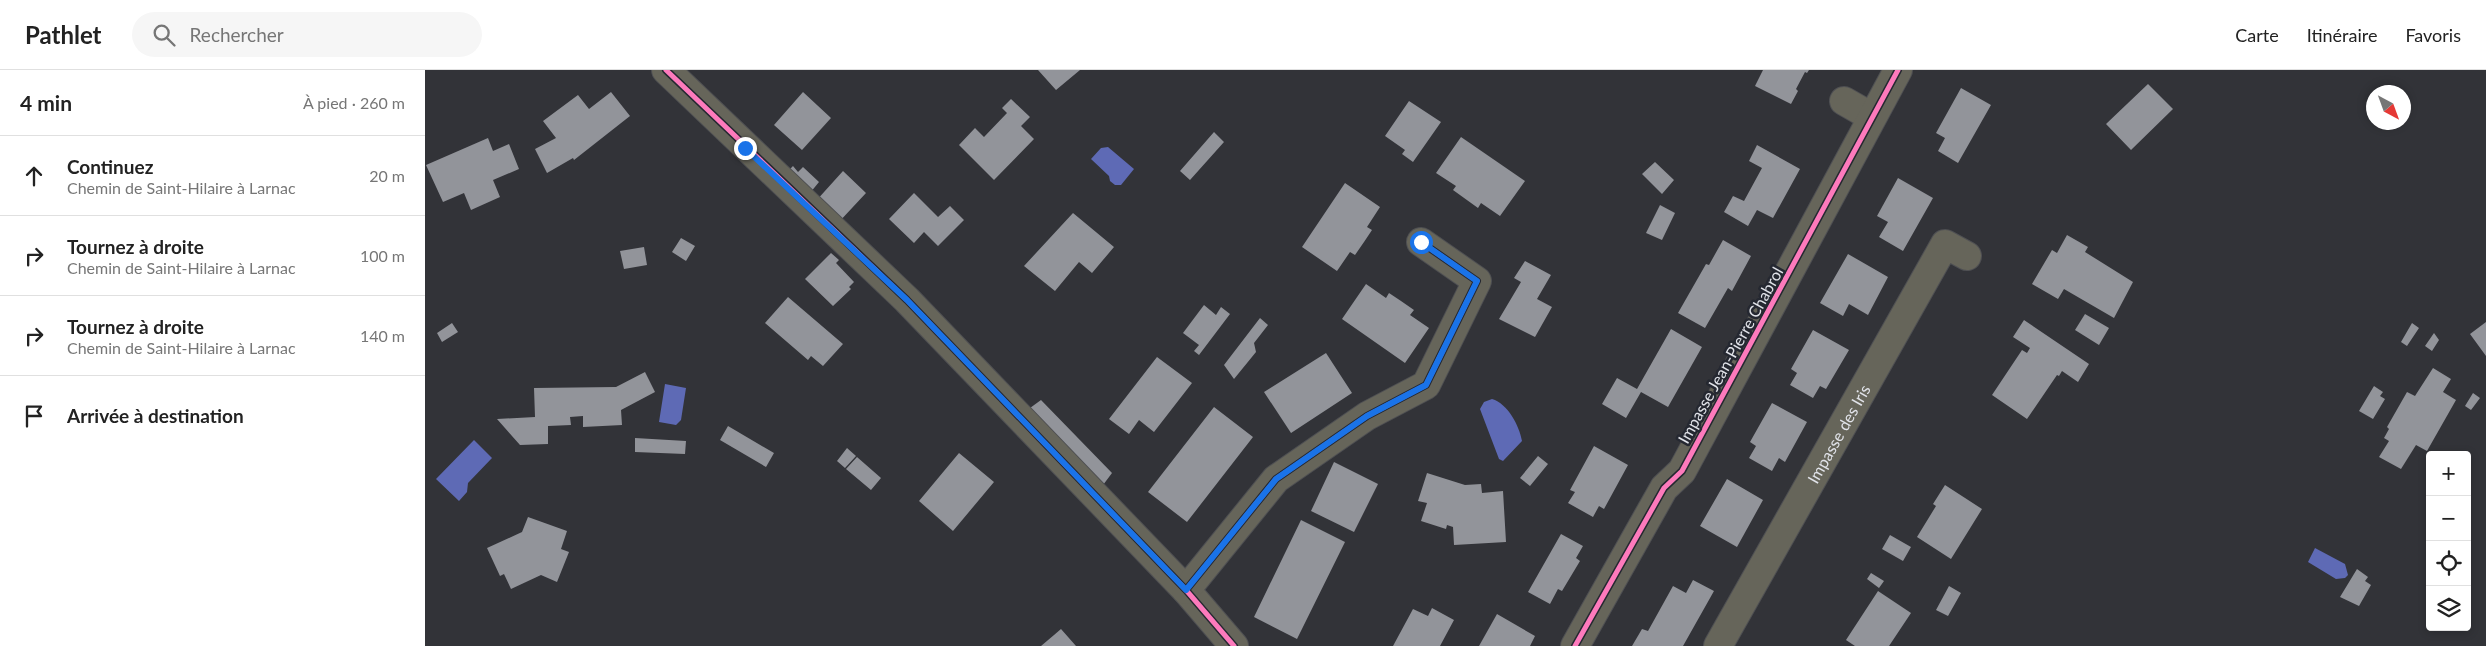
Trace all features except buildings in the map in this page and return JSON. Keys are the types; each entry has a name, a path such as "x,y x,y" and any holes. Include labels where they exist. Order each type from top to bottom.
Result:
{"street":[{"path":"666,70 907,300 1186,590 1233,646"},
{"name":"Impasse Jean-Pierre Chabrol","path":"1575,646 1664,488 1681,470 1898,70"},
{"path":"1844,101 1872,117"},
{"path":"1186,590 1276,479 1367,416 1426,385 1477,281 1421,242"},
{"name":"Impasse des Iris","path":"1718,646 1945,244 1967,256"}],"water":[{"path":"1108,147 1134,169 1121,185 1115,185 1110,181 1109,176 1091,159 1101,148"},
{"path":"665,384 686,388 681,420 676,425 659,422"},
{"path":"1492,399 1508,410 1518,428 1522,441 1503,461 1499,459 1480,409 1484,402"},
{"path":"474,440 492,458 468,483 467,492 459,501 436,479"},
{"path":"2315,548 2345,564 2348,575 2345,578 2336,579 2308,562"}],"cycle path":[{"path":"666,70 907,300 1186,590 1234,646"},
{"path":"1575,646 1664,488 1682,471 1898,70"},
{"path":"1186,590 1276,479 1367,416 1426,385 1477,281 1421,242"}],"route":[{"path":"745,148 907,300 1186,590 1276,479 1367,416 1426,385 1477,281 1421,242"}]}
